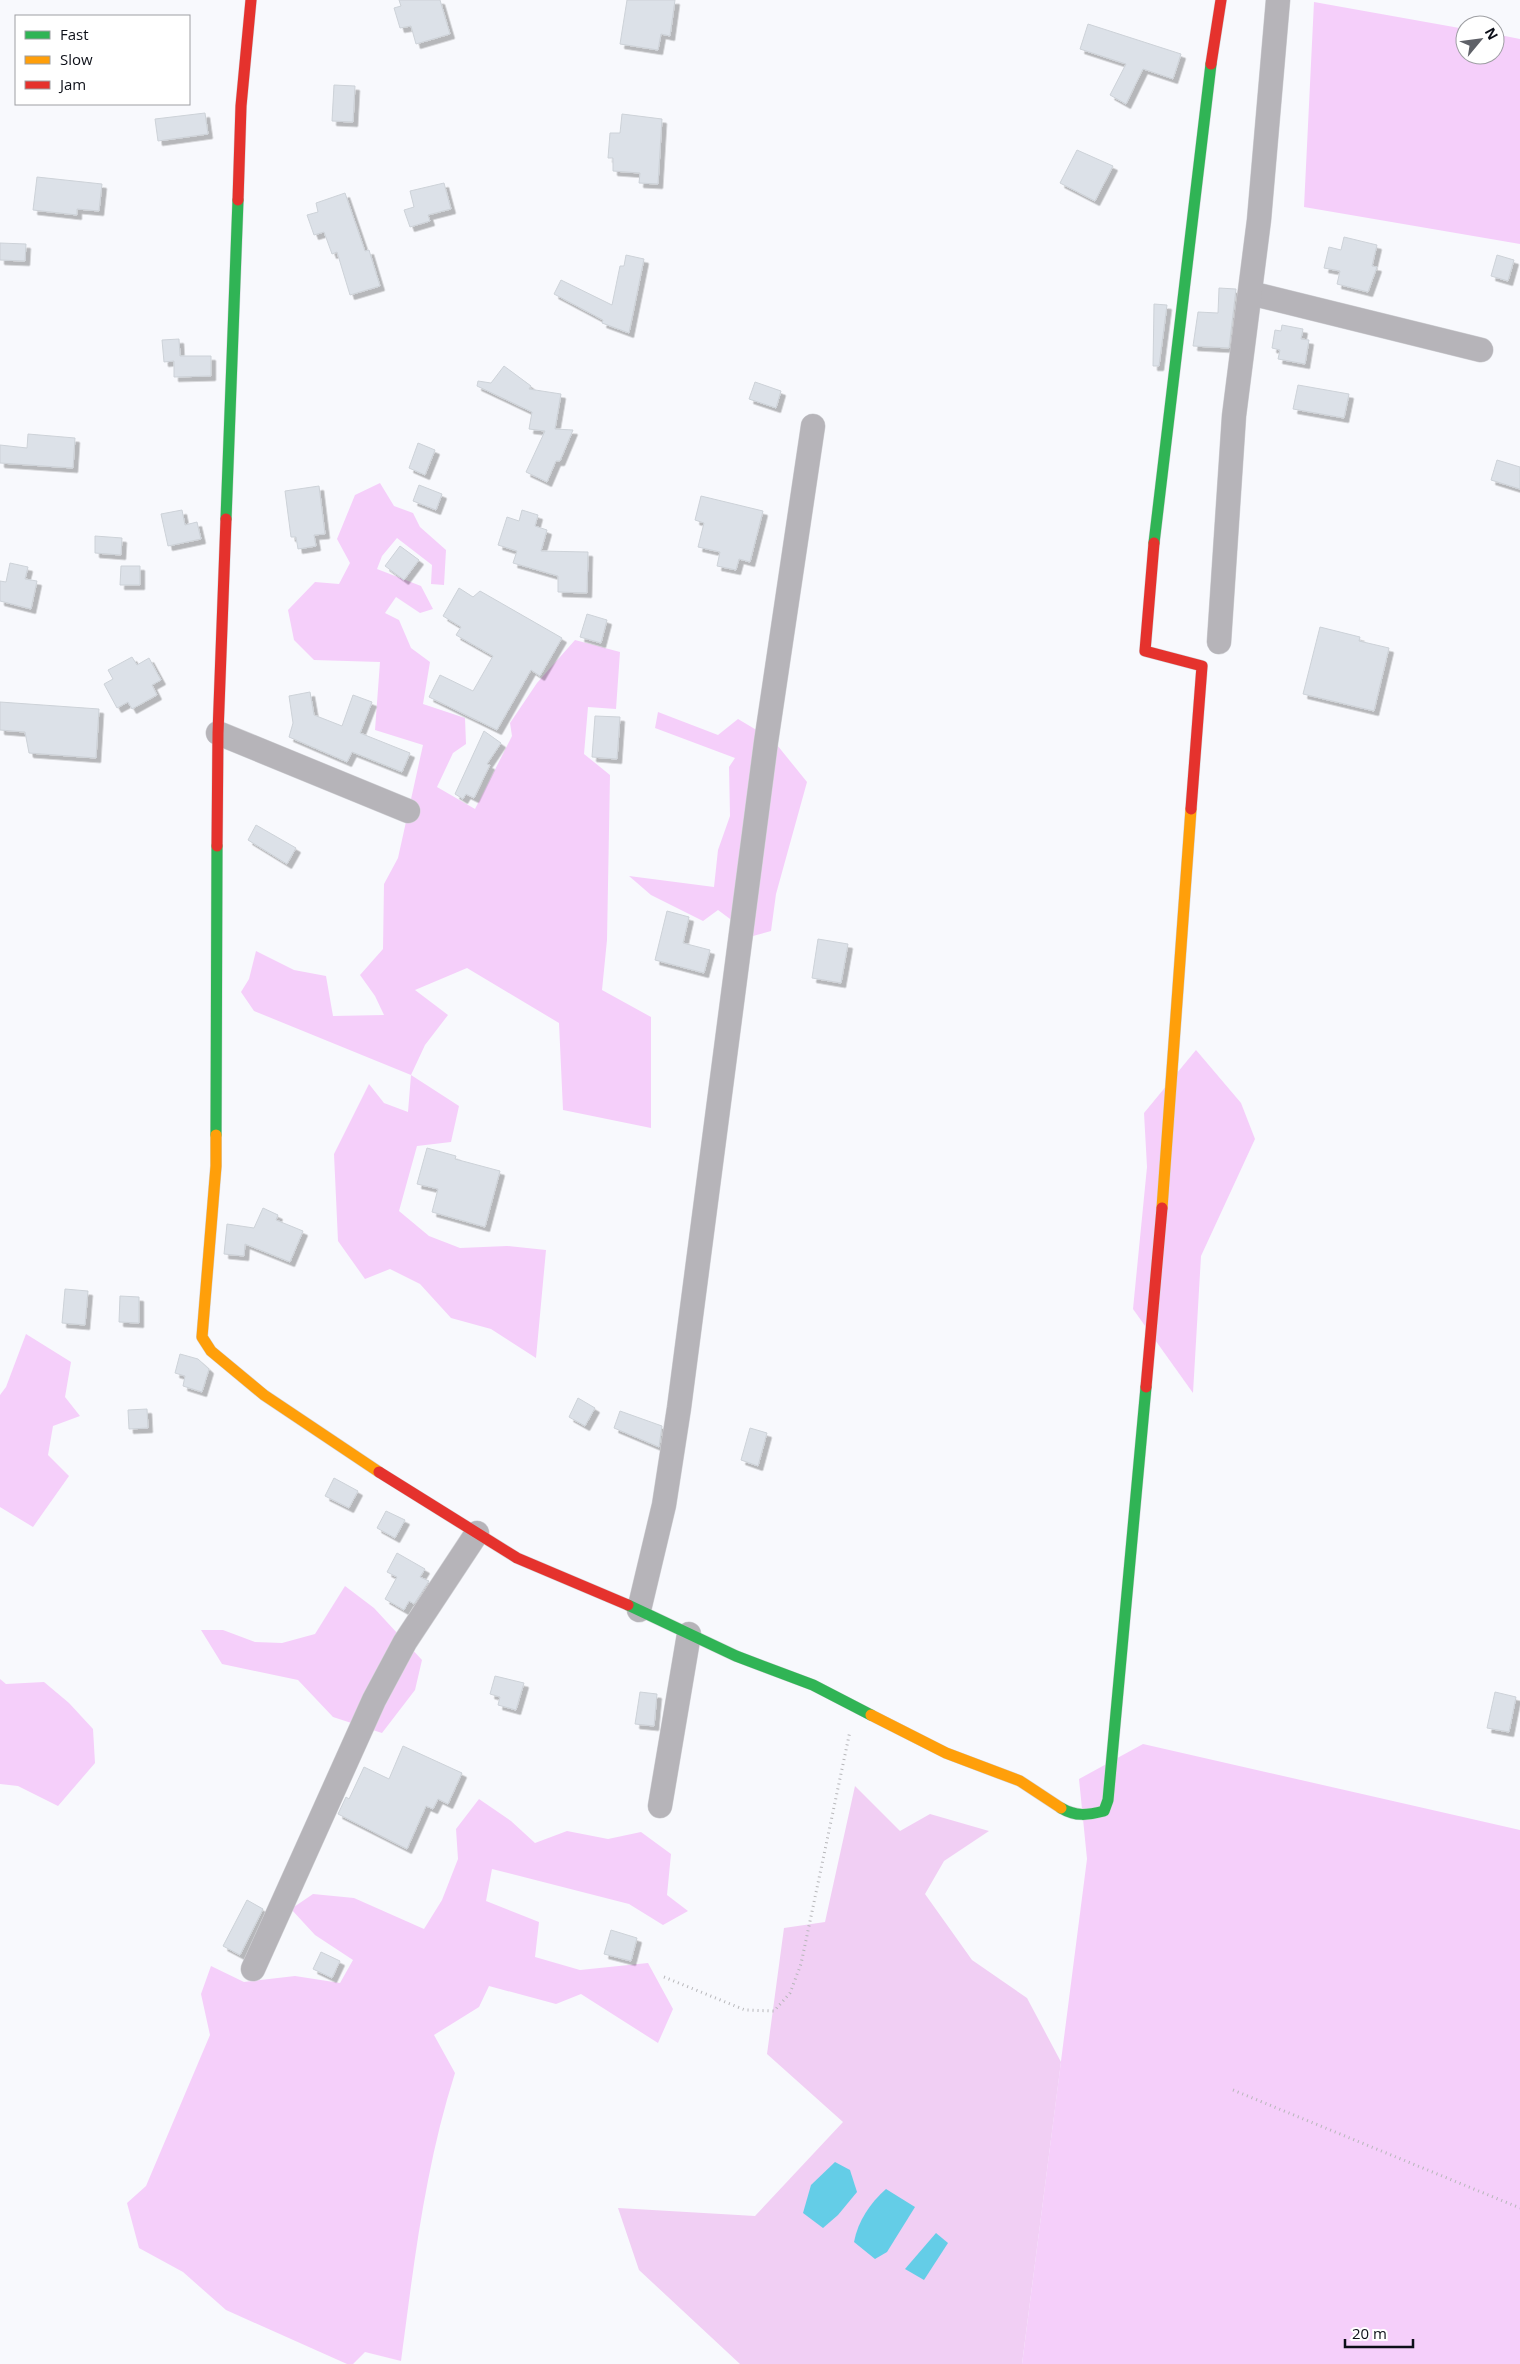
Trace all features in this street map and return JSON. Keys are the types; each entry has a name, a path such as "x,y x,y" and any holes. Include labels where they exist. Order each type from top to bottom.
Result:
{"street":[{"path":"251,0 241,106 218,733 216,1166 202,1337 211,1351 264,1395 402,1487 517,1558 639,1610 736,1656 813,1685 946,1753 1020,1781 1071,1814 1089,1815 1104,1812 1108,1800 1161,1218 1202,666 1145,651 1158,501 1184,295 1203,120 1221,0"},
{"path":"1219,642 1234,416 1259,220 1278,0"},
{"path":"1250,293 1481,350"},
{"path":"639,1610 664,1505 679,1408 766,742 813,426"},
{"path":"218,733 408,811"},
{"path":"253,1969 374,1700 405,1642 477,1533"},
{"path":"660,1806 689,1634"}],"path":[{"path":"664,1977 745,2010 774,2011 790,1993 801,1964 855,1706"},
{"path":"1233,2090 1520,2208"}],"shaded area":[{"path":"1314,2 1455,27 1455,65 1505,65 1505,36 1520,39 1520,244 1304,207"},
{"path":"380,483 394,506 413,513 420,527 446,550 444,585 431,584 432,565 397,538 382,556 377,569 421,586 433,609 420,613 396,597 385,613 399,620 411,648 430,662 423,704 465,718 466,744 453,753 437,787 475,809 512,736 510,723 537,683 575,640 620,652 616,709 588,707 584,754 610,775 607,940 602,990 651,1017 651,1128 563,1110 559,1023 467,968 415,990 448,1015 425,1045 411,1075 254,1011 241,992 249,979 256,951 294,970 326,976 333,1016 384,1015 375,996 360,975 383,949 384,884 398,858 423,745 375,730 380,662 314,660 294,640 288,610 315,582 339,584 350,563 337,539 355,495"},
{"path":"658,712 718,735 738,719 773,740 807,782 776,894 771,931 753,936 718,910 703,921 651,895 629,876 714,887 718,850 730,816 729,767 735,758 655,728"},
{"path":"1196,1050 1241,1103 1255,1139 1201,1256 1193,1393 1133,1309 1147,1167 1144,1113"},
{"path":"411,1075 459,1106 451,1142 417,1146 399,1211 429,1236 460,1248 507,1246 546,1250 536,1358 491,1329 451,1318 420,1284 390,1269 365,1279 338,1241 334,1154 369,1084 384,1103 408,1112"},
{"path":"26,1334 71,1362 65,1397 80,1416 53,1426 48,1455 69,1476 33,1527 0,1507 0,1395 6,1387"},
{"path":"345,1586 374,1608 422,1660 415,1690 382,1733 333,1717 298,1680 222,1664 201,1630 223,1630 255,1642 282,1643 315,1634"},
{"path":"0,1679 6,1684 44,1682 69,1703 93,1729 95,1763 58,1806 18,1786 0,1784"},
{"path":"1143,1744 1520,1830 1520,2364 1022,2364 1087,1859 1079,1779"},
{"path":"855,1786 900,1831 930,1814 989,1831 944,1861 925,1894 972,1960 1027,1998 1061,2062 1022,2364 740,2364 639,2270 618,2208 755,2216 843,2122 767,2054 784,1928 825,1922"},
{"path":"479,1799 511,1821 535,1843 567,1831 608,1839 641,1832 671,1854 667,1895 688,1911 663,1925 629,1904 492,1869 486,1901 539,1922 535,1957 580,1970 648,1963 673,2009 658,2043 581,1994 556,2004 489,1986 479,2007 434,2035 455,2073 428,2180 401,2361 365,2352 353,2364 347,2364 226,2310 183,2272 139,2248 127,2203 146,2186 210,2035 201,1994 211,1966 244,1982 295,1976 340,1983 353,1960 315,1935 291,1909 313,1894 354,1898 424,1929 442,1900 458,1859 456,1829"}],"water":[{"path":"835,2162 850,2170 857,2192 838,2215 823,2228 803,2213 811,2185"},
{"path":"886,2189 915,2207 887,2252 875,2259 854,2242 858,2227 866,2213"},
{"path":"936,2233 948,2243 924,2280 905,2269"}],"building":[{"path":"399,0 440,0 450,34 416,44 411,26 400,28 394,8 401,6"},
{"path":"627,0 675,0 670,36 661,34 658,50 620,44"},
{"path":"1088,24 1181,54 1173,79 1143,69 1126,104 1110,95 1126,64 1080,49"},
{"path":"334,85 355,86 353,122 332,121"},
{"path":"205,113 208,134 158,141 155,119"},
{"path":"622,114 662,119 658,184 639,183 640,173 613,171 613,158 608,158 610,133 620,133"},
{"path":"1077,150 1113,166 1095,201 1060,183"},
{"path":"37,177 102,184 99,211 77,209 77,215 33,210"},
{"path":"444,183 451,209 428,215 430,221 410,227 404,210 414,207 410,191"},
{"path":"345,193 365,251 369,250 380,286 350,295 337,252 332,254 324,232 314,235 307,215 318,212 316,203"},
{"path":"1344,237 1377,245 1372,266 1377,267 1368,292 1337,284 1340,271 1324,268 1329,247 1341,250"},
{"path":"0,243 26,244 25,261 0,260"},
{"path":"626,255 644,259 629,333 602,323 603,320 554,294 561,280 612,305 620,266 624,266"},
{"path":"1497,255 1514,260 1508,281 1491,276"},
{"path":"1219,288 1236,289 1229,348 1193,346 1198,312 1218,313"},
{"path":"1154,304 1167,305 1159,366 1153,366"},
{"path":"1282,325 1303,329 1301,339 1309,340 1305,364 1278,359 1280,350 1272,348 1275,330 1281,331"},
{"path":"179,339 180,356 211,356 211,376 174,377 174,361 164,362 162,340"},
{"path":"504,366 531,386 529,389 561,394 555,429 573,430 560,461 556,461 547,482 526,472 545,431 529,429 532,412 477,386 478,381 491,383"},
{"path":"755,382 781,391 776,408 749,399"},
{"path":"1298,385 1349,394 1344,418 1293,409"},
{"path":"28,434 75,438 73,468 0,463 0,445 27,448"},
{"path":"418,443 435,450 425,475 409,468"},
{"path":"1497,460 1520,467 1520,489 1491,480"},
{"path":"419,485 442,494 436,510 413,501"},
{"path":"319,486 325,534 314,535 316,546 298,549 296,537 291,537 285,491"},
{"path":"701,496 763,511 750,562 739,559 736,570 717,566 720,552 698,547 704,523 695,520"},
{"path":"182,510 185,525 197,522 201,539 168,546 161,514"},
{"path":"522,510 538,515 535,526 547,530 541,551 588,552 587,593 558,592 558,576 513,563 517,551 498,545 507,517 519,521"},
{"path":"95,536 122,538 121,555 95,553"},
{"path":"400,546 419,560 404,580 385,566"},
{"path":"10,563 28,567 25,579 37,581 31,609 0,601 0,581 6,582"},
{"path":"121,566 140,566 140,585 120,585"},
{"path":"459,588 473,597 480,591 562,638 540,676 531,670 497,730 429,697 440,675 473,691 493,656 456,635 461,627 443,616"},
{"path":"587,614 607,620 601,643 580,637"},
{"path":"1320,627 1360,637 1359,641 1389,648 1374,711 1303,694"},
{"path":"132,657 137,665 149,658 161,680 152,685 157,695 132,709 128,702 117,708 104,684 113,679 108,670"},
{"path":"310,692 314,715 342,726 353,695 372,702 360,733 410,753 402,772 352,752 347,762 289,737 293,723 289,696"},
{"path":"0,702 99,709 96,758 29,753 25,732 0,730"},
{"path":"595,716 620,717 617,759 592,757"},
{"path":"484,731 501,743 487,764 490,765 474,798 466,794 463,799 455,794"},
{"path":"256,825 296,848 287,864 248,840"},
{"path":"667,911 689,917 683,943 710,950 704,973 655,960"},
{"path":"818,939 848,944 841,983 812,978"},
{"path":"427,1148 456,1156 455,1159 500,1171 485,1227 432,1212 438,1189 417,1184"},
{"path":"263,1208 278,1215 276,1220 303,1231 290,1262 245,1244 244,1256 224,1254 227,1224 254,1228"},
{"path":"65,1289 88,1291 85,1325 62,1323"},
{"path":"120,1296 139,1297 139,1323 119,1322"},
{"path":"180,1354 198,1359 209,1369 202,1392 183,1386 185,1376 175,1373"},
{"path":"578,1398 595,1408 585,1426 569,1417"},
{"path":"147,1409 148,1428 129,1429 128,1410"},
{"path":"620,1411 662,1426 659,1447 614,1428"},
{"path":"750,1428 767,1433 758,1466 741,1460"},
{"path":"334,1478 358,1491 349,1508 325,1496"},
{"path":"386,1511 405,1520 395,1538 377,1528"},
{"path":"397,1553 425,1569 420,1577 429,1581 414,1604 409,1601 404,1610 385,1599 397,1577 387,1572"},
{"path":"495,1676 524,1683 516,1710 498,1705 500,1697 490,1694"},
{"path":"640,1692 657,1694 654,1726 635,1724"},
{"path":"1495,1692 1516,1697 1509,1732 1487,1728"},
{"path":"403,1746 462,1773 448,1804 438,1799 433,1809 426,1806 407,1849 338,1814 346,1797 349,1799 364,1767 389,1779"},
{"path":"247,1900 263,1909 240,1955 223,1946"},
{"path":"611,1930 637,1938 631,1961 604,1954"},
{"path":"321,1952 340,1961 332,1978 313,1969"}],"traffic: fast":[{"path":"1154,543 1211,64"},
{"path":"226,519 238,200"},
{"path":"216,1135 217,846"},
{"path":"1061,1808 1077,1814 1093,1813 1104,1811 1108,1800 1146,1387"},
{"path":"628,1605 736,1656 813,1685 871,1715"}],"traffic: slow":[{"path":"1162,1208 1191,809"},
{"path":"216,1135 216,1166 202,1337 211,1351 264,1395 379,1472"},
{"path":"871,1715 946,1753 1020,1781 1061,1808"}],"traffic: jam":[{"path":"238,200 241,106 251,0"},
{"path":"1211,64 1221,0"},
{"path":"217,846 218,733 226,519"},
{"path":"1154,543 1145,651 1202,666 1191,809"},
{"path":"1146,1387 1162,1208"},
{"path":"379,1472 517,1558 628,1605"}]}
